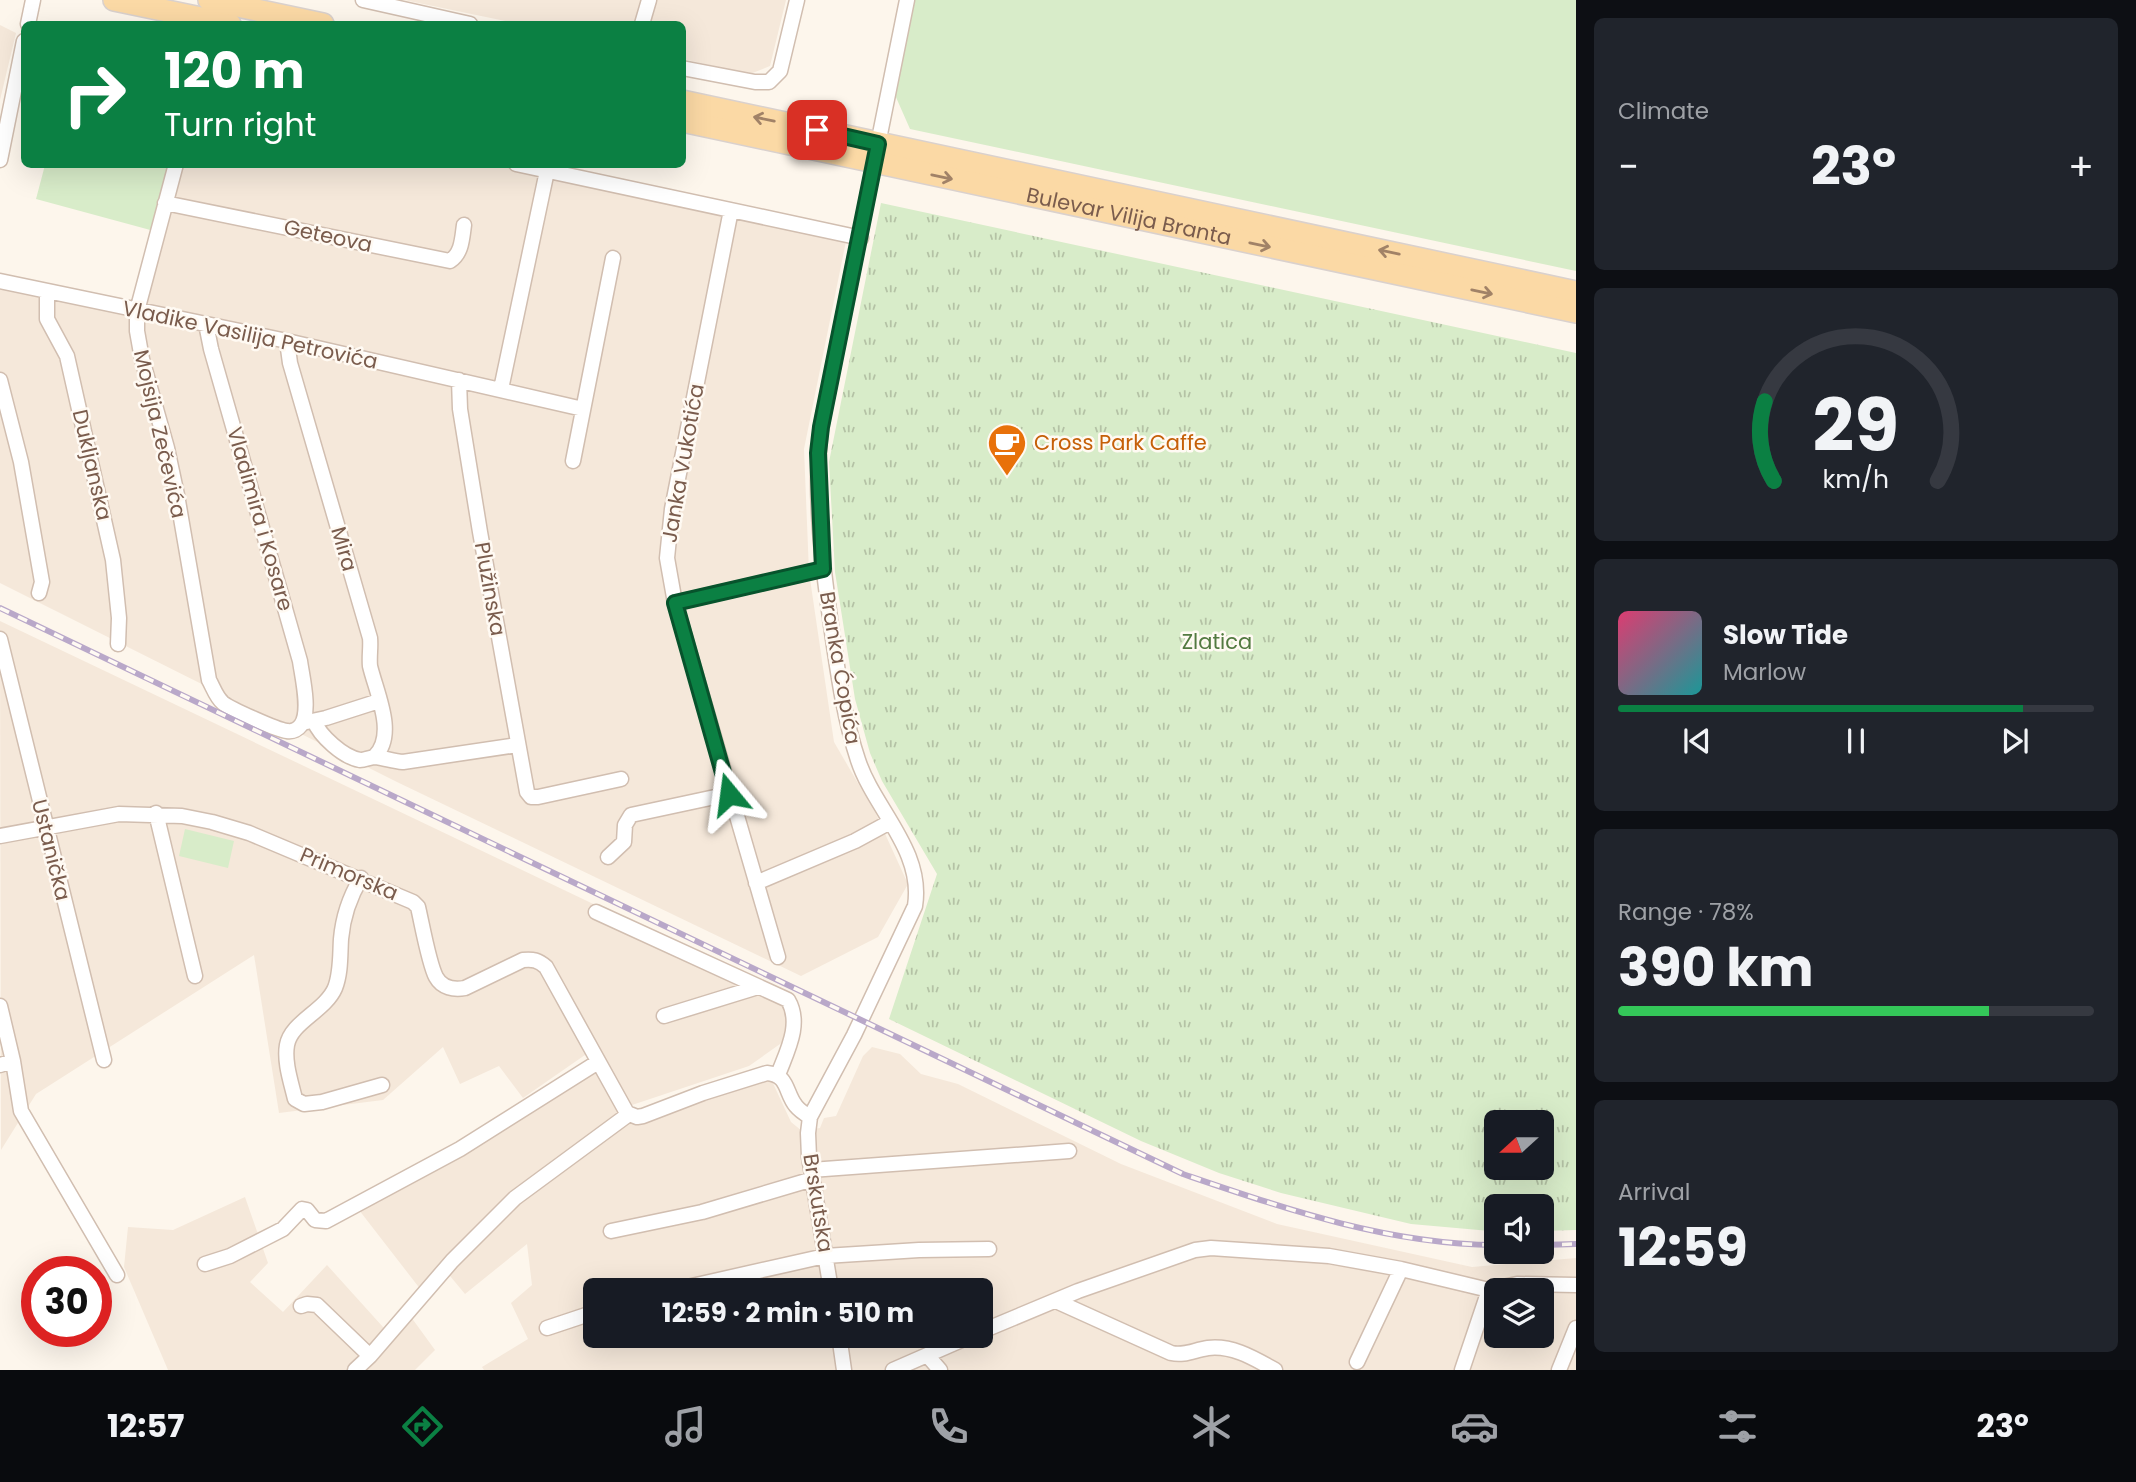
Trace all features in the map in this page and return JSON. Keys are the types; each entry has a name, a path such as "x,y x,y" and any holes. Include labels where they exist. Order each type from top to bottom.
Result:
{"main road":[{"path":"114,0 216,21"},
{"path":"209,0 309,21"},
{"name":"Bulevar Vilija Branta","path":"686,103 877,153 1576,312"},
{"name":"Bulevar Vilija Branta","path":"686,122 877,153 1576,292"}],"street":[{"path":"29,21 33,0"},
{"path":"363,0 414,19 436,21"},
{"path":"643,21 649,0"},
{"path":"686,69 755,82 769,82 780,71 797,0"},
{"name":"Branka Ćopića","path":"810,1117 854,1035 915,905 918,890 916,874 907,852 859,764 854,748 840,685 823,569 818,453 907,0"},
{"path":"0,160 21,56"},
{"name":"Mojsija Zečevića","path":"175,168 137,311 139,344 177,495 207,672 213,689 222,702 288,731 297,729 307,719"},
{"path":"532,168 861,238"},
{"path":"501,389 547,172"},
{"name":"Geteova","path":"165,203 450,261 460,249 464,225"},
{"name":"Janka Vukotića","path":"731,210 672,509 667,558 675,603 778,957"},
{"path":"573,461 612,258"},
{"name":"Vladike Vasilija Petrovića","path":"0,281 287,341 583,409"},
{"name":"Dukljanska","path":"47,292 47,319 67,356 113,560 119,618 118,644"},
{"name":"Vladimira i Kosare","path":"206,324 295,639 307,719"},
{"name":"Mira","path":"287,341 290,363 370,638 370,662 385,732 382,748 374,756"},
{"path":"0,380 23,475 41,582 39,593"},
{"name":"Plužinska","path":"459,380 464,437 517,745 530,796 538,797 621,779"},
{"path":"675,603 823,569"},
{"name":"Ustanička","path":"0,639 104,1060"},
{"path":"307,719 379,701"},
{"path":"307,719 351,757 362,760 374,756 385,761 403,762 517,745"},
{"path":"608,857 624,842 625,825 631,815 729,794"},
{"path":"156,813 195,976"},
{"name":"Primorska","path":"0,836 119,814 156,813 195,818 229,827 361,878 413,902 418,907 435,976 447,987 456,990 465,988 523,960 540,961 546,967 621,1105 629,1114"},
{"path":"756,883 855,841 890,822"},
{"path":"361,878 348,900 336,986 328,1001 291,1034 287,1042 286,1056 295,1098 304,1104 322,1102 382,1084"},
{"path":"596,912 788,1000 793,1013 794,1029 778,1075"},
{"path":"664,1016 758,987"},
{"path":"0,1006 6,1063 21,1111 117,1275"},
{"path":"205,1264 230,1256 283,1229 302,1209 307,1210 315,1220 326,1221 460,1149 598,1062"},
{"path":"355,1370 452,1261 515,1198 629,1114 643,1116 767,1073 778,1075 785,1080 797,1107 810,1117"},
{"name":"Brskutska","path":"810,1117 808,1133 812,1174 829,1278"},
{"path":"611,1231 673,1219 812,1174 1069,1152"},
{"path":"993,1327 1195,1250 1211,1248 1329,1256 1401,1269 1484,1289"},
{"path":"727,1278 825,1256 989,1249"},
{"path":"1357,1362 1401,1269"},
{"path":"1554,1285 1576,1285"},
{"path":"1056,1301 1171,1353 1187,1354 1208,1348 1228,1349 1251,1356 1275,1370"},
{"path":"301,1306 317,1305 370,1356"},
{"path":"1462,1370 1484,1305"},
{"path":"547,1328 583,1316"},
{"path":"1559,1370 1575,1335"},
{"path":"841,1348 844,1370"},
{"path":"893,1370 943,1348"},
{"path":"927,1355 940,1370"}],"shaded area":[{"path":"404,0 786,0 770,66 750,74 686,60 686,21 505,21"},
{"path":"0,25 16,33 0,100"},
{"path":"179,168 509,168 846,241 804,449 809,572 834,742 876,814 908,884 878,937 801,976 397,782 0,583 0,284 141,315"},
{"path":"0,621 784,995 790,1037 749,1066 629,1106 595,1048 523,1098 499,1066 460,1084 443,1047 383,1100 279,1113 254,955 36,1094 1,1150"},
{"path":"872,1047 900,1054 921,1074 958,1084 1121,1164 1277,1224 1472,1267 1554,1264 1554,1260 1576,1258 1576,1370 484,1370 482,1367 528,1339 511,1303 532,1285 527,1244 465,1294 445,1270 421,1290 359,1210 590,1064 628,1121 754,1076 771,1079 791,1122 802,1131 820,1128 824,1118 836,1116 863,1056"},
{"path":"245,1197 268,1263 250,1282 283,1312 327,1265 392,1337 411,1317 435,1350 415,1370 168,1370 124,1267 128,1227 173,1230"}],"green space":[{"path":"913,0 1576,0 1576,271 910,129 895,95"},
{"path":"44,168 171,168 154,231 36,199"},
{"name":"Zlatica","path":"881,203 1576,353 1576,1230 1554,1231 1554,1194 1484,1194 1484,1230 1411,1224 1281,1193 1219,1173 1141,1141 889,1019 937,874 882,781 870,753 855,699 835,572 829,462"},
{"path":"185,829 234,841 228,868 179,856"}],"railway":[{"path":"0,608 1183,1174 1337,1222 1415,1238 1484,1244"},
{"path":"1554,1245 1576,1244"}],"place":[{"name":"Cross Park Caffe","path":"1007,477"}],"route":[{"path":"729,794 675,603 823,569 818,453 821,427 878,144 817,130"}]}
